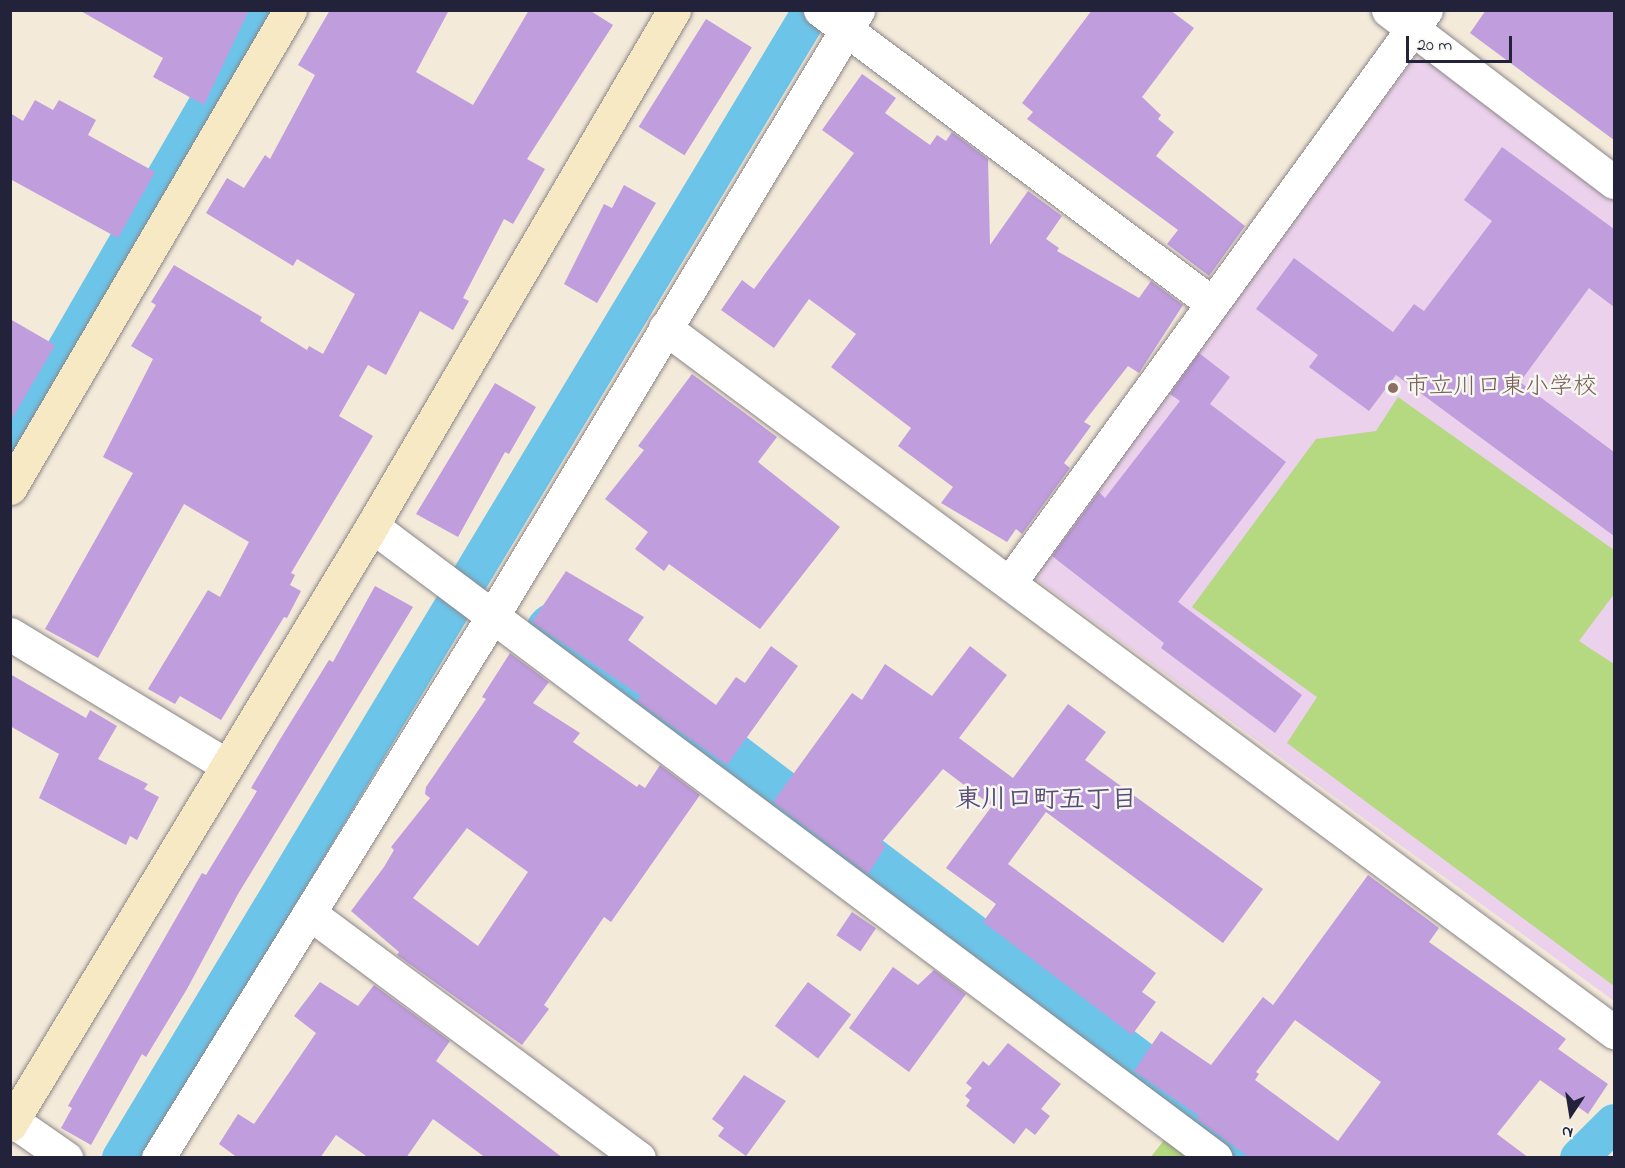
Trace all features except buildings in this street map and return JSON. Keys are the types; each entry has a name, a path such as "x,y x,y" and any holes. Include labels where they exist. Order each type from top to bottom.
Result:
{"street":[{"path":"10,488 290,10"},
{"path":"66,1158 12,1123 372,526 674,10"},
{"path":"819,10 852,20 1211,302"},
{"path":"1010,582 1211,302 1409,17 1614,182"},
{"path":"158,1158 492,617 852,20"},
{"path":"665,328 1614,1032"},
{"path":"372,526 1216,1158"},
{"path":"10,634 226,765"},
{"path":"309,913 639,1158"}],"shaded area":[{"name":"市立川口東小学校","path":"1415,57 1435,60 1614,198 1614,1001 1033,577"}],"green space":[{"path":"1398,397 1614,550 1614,594 1579,641 1614,664 1614,986 1287,743 1317,697 1192,607 1316,439 1376,431"},
{"path":"1168,1135 1197,1158 1150,1158"}],"waterway":[{"path":"10,446 262,10"},
{"path":"121,1158 812,10"},
{"path":"557,634 1249,1158"},
{"path":"1579,1158 1614,1123"}],"place":[{"name":"市立川口東小学校","path":"1393,388"}],"district":[{"name":"東川口町五丁目","path":"1046,802"}]}
